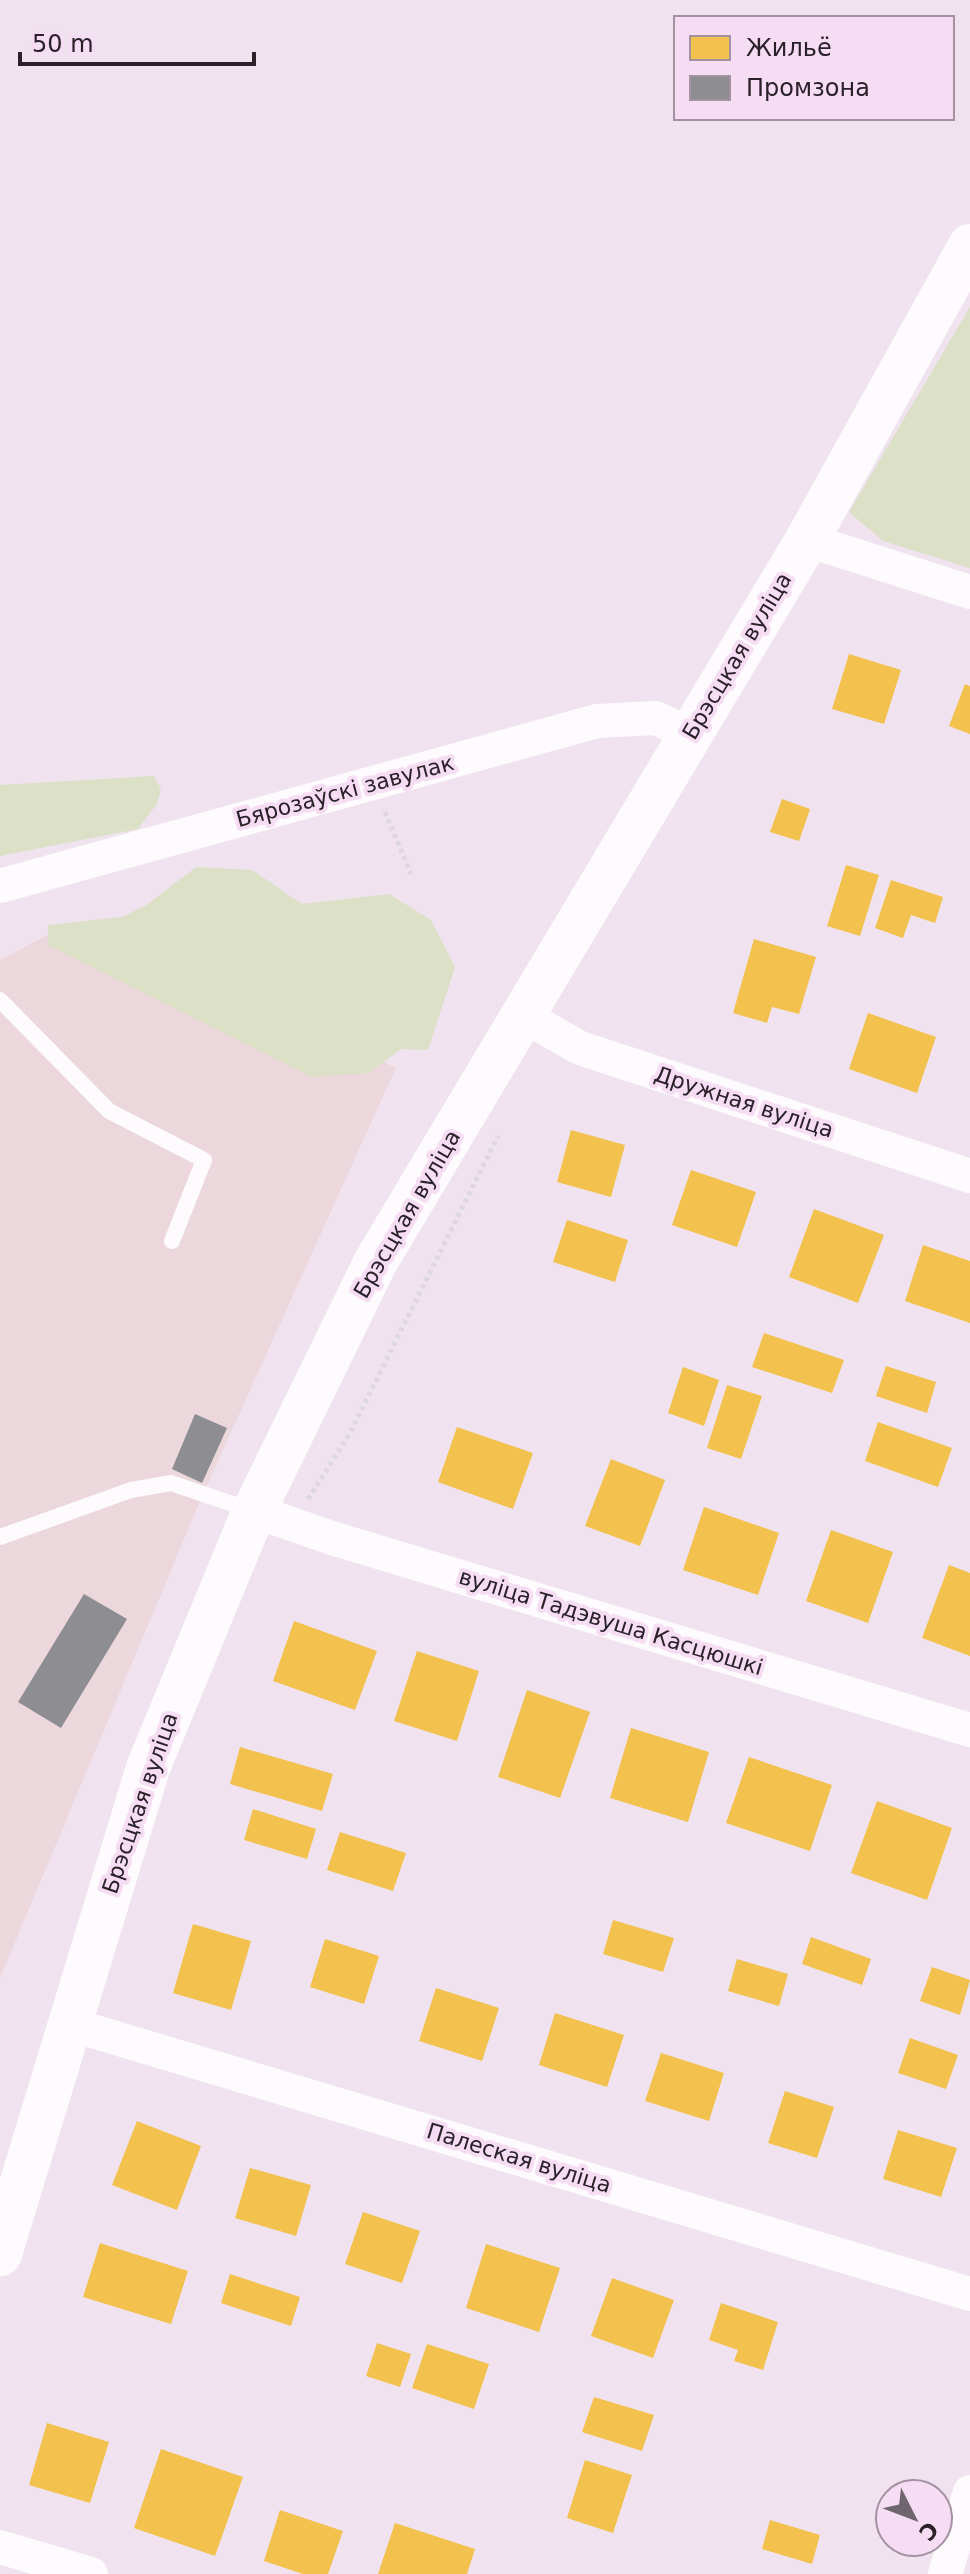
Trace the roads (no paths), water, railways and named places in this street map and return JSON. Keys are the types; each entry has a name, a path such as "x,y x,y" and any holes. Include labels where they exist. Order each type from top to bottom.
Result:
{"street":[{"name":"Брэсцкая вуліца","path":"0,2254 148,1768 273,1518 376,1261 807,540 970,246"},
{"path":"807,540 970,592"},
{"name":"Бярозаўскі завулак","path":"0,886 597,721 656,718 689,734"},
{"name":"Дружная вуліца","path":"524,1016 580,1048 970,1176"},
{"name":"вуліца Тадэвуша Касцюшкі","path":"273,1518 970,1730"},
{"name":"Палеская вуліца","path":"69,2024 970,2294"},
{"path":"945,2574 970,2492"},
{"path":"0,2547 91,2574"}],"lane":[{"path":"0,1000 109,1111 204,1160 172,1241"},
{"path":"0,1537 131,1490 171,1483 273,1518"}]}
